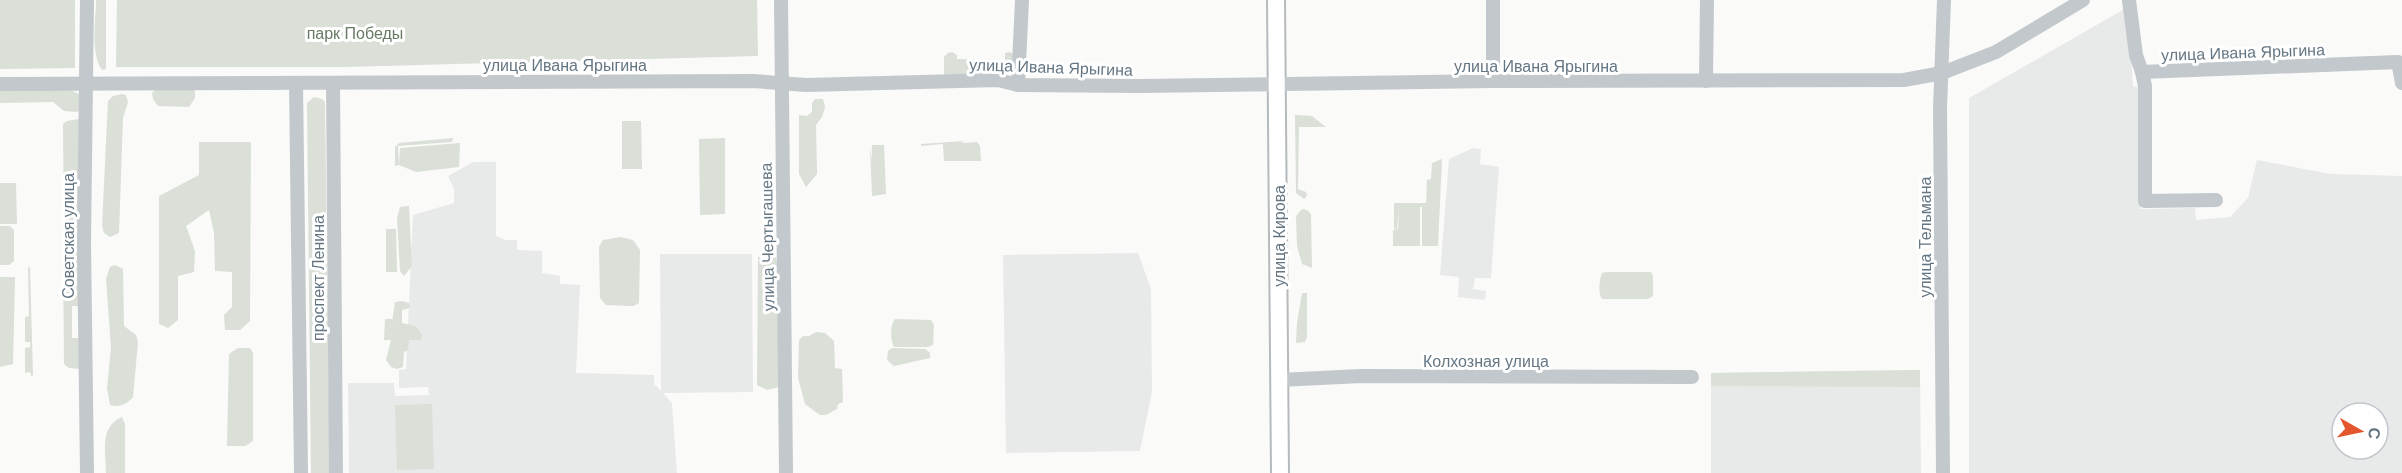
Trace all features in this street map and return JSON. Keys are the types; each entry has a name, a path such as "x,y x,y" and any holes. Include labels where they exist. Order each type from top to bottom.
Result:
{"main road":[{"name":"улица Кирова","path":"1276,0 1280,473"}],"street":[{"name":"Советская улица","path":"87,0 84,242 87,473"},
{"name":"улица Чертыгашева","path":"781,0 786,473"},
{"path":"1018,86 1022,0"},
{"path":"1493,0 1493,81"},
{"path":"1706,81 1707,0"},
{"name":"улица Тельмана","path":"1943,473 1942,73 1944,0"},
{"name":"улица Ивана Ярыгина","path":"0,84 753,81 806,85 998,80 1018,86 1904,80 1942,73 1996,51 2083,0"},
{"name":"улица Ивана Ярыгина","path":"2129,0 2136,55 2142,72 2398,62 2402,83"},
{"path":"2142,72 2145,86 2145,201 2216,200"},
{"name":"проспект Ленина","path":"296,83 301,473"},
{"name":"проспект Ленина","path":"333,83 336,473"},
{"name":"Колхозная улица","path":"1280,380 1361,376 1692,377"}],"shaded area":[{"path":"2128,7 2133,86 2141,88 2141,209 2195,208 2196,220 2230,217 2248,198 2257,160 2331,174 2402,176 2402,473 1969,473 1969,98"},
{"path":"1473,148 1481,149 1480,164 1499,167 1491,278 1475,278 1473,289 1486,291 1485,300 1458,297 1459,277 1440,275 1449,159"},
{"path":"473,162 496,162 496,236 506,240 517,240 517,250 542,251 542,273 560,276 560,284 580,285 576,373 654,375 654,384 661,391 660,254 752,254 753,392 663,393 672,403 677,473 349,473 348,383 394,383 395,396 429,395 428,387 399,388 399,370 406,369 413,215 454,203 454,189 448,176"},
{"path":"1138,253 1151,289 1152,392 1140,451 1006,453 1003,255"},
{"path":"1920,370 1921,473 1711,473 1711,373"}],"green space":[{"path":"0,0 75,0 75,68 0,69"},
{"path":"96,0 106,0 106,69 102,70 98,63 95,45"},
{"name":"парк Победы","path":"117,0 757,0 758,56 345,67 116,67"},
{"path":"952,52 957,55 957,59 1005,60 1005,53 1010,52 1013,54 1012,72 1005,76 944,76 944,57"},
{"path":"0,88 68,89 79,94 82,107 77,112 64,111 53,102 0,103"},
{"path":"191,88 195,91 195,98 189,107 158,106 153,99 152,93 157,89"},
{"path":"126,95 128,102 123,118 119,233 110,237 104,233 102,226 108,101 113,96"},
{"path":"314,97 325,102 330,473 311,473 307,103"},
{"path":"815,99 823,99 825,107 816,125 817,174 806,187 799,174 799,115 807,116 812,112 812,103"},
{"path":"1295,115 1312,116 1326,127 1299,127 1298,189 1306,192 1307,196 1304,199 1296,193"},
{"path":"79,119 79,228 69,233 64,231 63,124"},
{"path":"622,121 641,121 642,169 622,169"},
{"path":"453,138 452,142 398,146 399,164 400,148 460,143 459,167 416,172 399,165 395,166 395,147 399,143"},
{"path":"725,138 725,214 700,215 699,139"},
{"path":"964,141 961,143 977,142 980,146 981,161 944,161 943,144 921,146 921,144"},
{"path":"199,142 251,142 250,321 240,330 225,330 224,315 232,307 232,272 215,271 214,233 209,210 186,226 195,251 194,272 178,276 178,320 168,328 159,324 159,196 199,175"},
{"path":"872,145 884,145 886,194 872,196 870,146 872,160"},
{"path":"1442,159 1438,246 1422,246 1422,207 1420,207 1420,246 1393,246 1393,230 1398,229 1399,207 1397,229 1394,229 1394,203 1426,203 1427,180 1431,179 1432,163"},
{"path":"0,183 16,183 17,224 0,224"},
{"path":"409,206 412,266 404,276 400,271 397,218 400,207"},
{"path":"1302,209 1311,214 1312,268 1302,264 1297,246 1296,216"},
{"path":"0,226 10,226 14,230 14,261 9,265 0,265"},
{"path":"386,229 396,229 397,272 386,272"},
{"path":"621,237 633,240 640,250 639,303 633,306 606,305 600,298 599,247 603,240"},
{"path":"81,244 82,306 72,306 72,338 85,338 80,369 69,368 64,364 63,249"},
{"path":"758,257 776,257 780,282 779,387 767,390 757,385"},
{"path":"115,265 123,269 124,326 136,335 138,342 133,397 120,406 110,405 107,388 111,348 106,279 110,267"},
{"path":"30,267 33,375 31,376 30,372 25,373 25,348 30,347 30,342 25,342 25,317 29,316 28,268"},
{"path":"1651,272 1653,296 1648,299 1602,299 1600,283 1602,273"},
{"path":"0,277 15,277 13,364 0,367"},
{"path":"1302,293 1307,293 1307,337 1305,342 1296,343 1297,323"},
{"path":"395,302 409,303 410,308 402,310 402,323 415,326 422,334 421,340 409,340 408,350 404,352 403,367 397,369 391,367 386,360 391,340 384,340 385,319 392,319 392,322"},
{"path":"895,319 931,320 934,325 933,345 894,347 891,333"},
{"path":"816,332 825,333 834,341 835,368 842,369 843,402 838,404 837,409 826,415 820,415 805,404 798,378 799,340 803,336"},
{"path":"238,348 250,348 253,353 253,441 245,446 227,446 229,354"},
{"path":"892,348 925,349 930,353 930,358 894,366 887,360 888,351"},
{"path":"1920,370 1920,387 1711,386 1711,373"},
{"path":"432,404 434,469 397,470 395,405"},
{"path":"122,417 125,424 125,473 106,473 105,440 107,433 115,421"}]}
